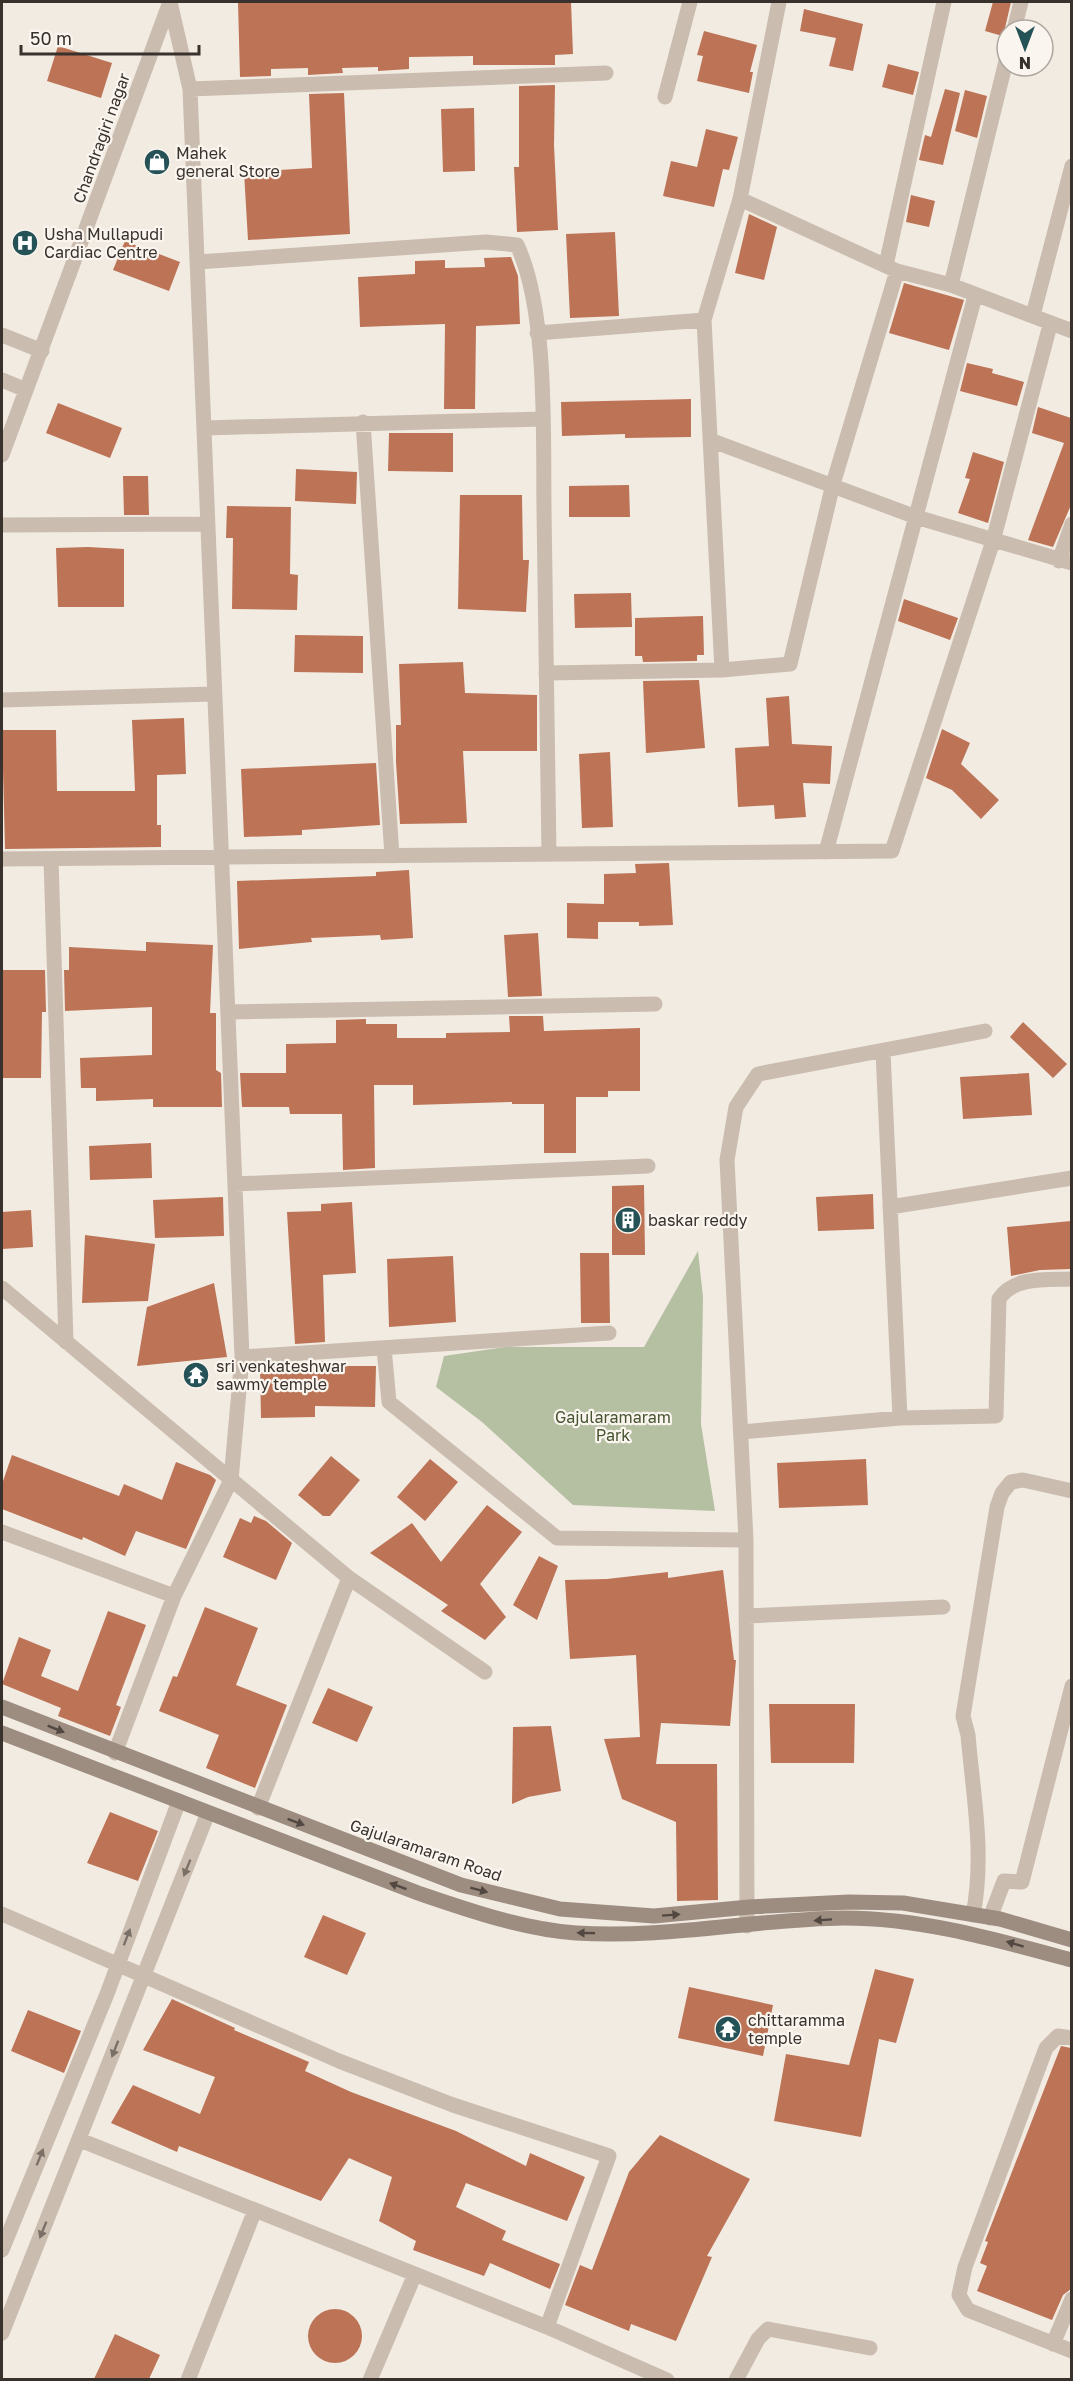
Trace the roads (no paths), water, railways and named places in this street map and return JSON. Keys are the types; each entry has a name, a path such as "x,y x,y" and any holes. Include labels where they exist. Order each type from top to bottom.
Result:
{"main road":[{"name":"Gajularamaram Road","path":"2,1707 115,1753 461,1885 560,1909 654,1917 749,1907 849,1902 903,1903 973,1914 1071,1940"},
{"path":"2,1733 418,1893 466,1910 539,1928 576,1933 636,1934 843,1918 901,1921 996,1938 1071,1960"}],"street":[{"path":"115,1753 174,1596 231,1480 242,1357 189,89 170,2"},
{"name":"Chandragiri nagar","path":"2,455 8,417 27,390 170,2"},
{"path":"665,97 690,2"},
{"path":"722,670 704,320 740,199 779,2"},
{"path":"546,673 722,670 790,664 833,484 891,268 944,2"},
{"path":"1017,18 1021,2"},
{"path":"189,89 606,73"},
{"path":"951,285 1002,78"},
{"path":"1033,315 1071,166"},
{"path":"740,199 891,268 951,285 975,296 1033,315 1050,325 1071,331"},
{"path":"197,262 486,242 517,245 527,266 537,333 542,419 549,855"},
{"path":"826,852 975,296"},
{"path":"537,333 704,320"},
{"path":"2,859 892,851 993,541 1050,325"},
{"path":"2,335 42,351"},
{"path":"2,380 27,390"},
{"path":"204,428 542,419"},
{"path":"363,422 392,856"},
{"path":"710,440 833,484 916,517 1065,562 1071,524"},
{"path":"2,525 208,524"},
{"path":"2,700 213,694"},
{"path":"51,859 66,1342"},
{"path":"228,1012 655,1004"},
{"path":"747,1926 749,1907 746,1540 727,1160 736,1107 758,1074 985,1031"},
{"path":"883,1052 900,1418"},
{"path":"235,1184 648,1166"},
{"path":"890,1206 1071,1178"},
{"path":"741,1432 900,1418 996,1416 999,1299 1004,1291 1016,1283 1071,1279"},
{"path":"2,1288 350,1578 485,1672"},
{"path":"242,1357 609,1334"},
{"path":"384,1348 389,1402 557,1538 746,1540"},
{"path":"973,1914 980,1861 968,1735 963,1716 997,1507 1002,1493 1011,1482 1023,1480 1071,1491"},
{"path":"2,1532 174,1596"},
{"path":"258,1808 350,1578"},
{"path":"747,1616 943,1607"},
{"path":"990,1918 1004,1881 1022,1882 1071,1686"},
{"path":"2,2250 117,1966 178,1801"},
{"path":"2,2333 208,1813"},
{"path":"979,1882 1002,1887"},
{"path":"2,1914 349,2065 453,2105 609,2156 547,2327"},
{"path":"1071,2038 1058,2036 1046,2048 965,2266 959,2295 968,2310 1071,2351"},
{"path":"80,2140 547,2327 667,2379"},
{"path":"188,2379 255,2210"},
{"path":"370,2379 415,2274"},
{"path":"1053,2344 1071,2299"},
{"path":"736,2379 761,2334 768,2329 870,2348"}],"place":[{"name":"Mahek general Store","path":"157,162"},
{"name":"Usha Mullapudi Cardiac Centre","path":"25,243"},
{"name":"baskar reddy","path":"628,1220"},
{"name":"sri venkateshwar sawmy temple","path":"196,1375"},
{"name":"chittaramma temple","path":"728,2029"}],"park label":[{"name":"Gajularamaram Park","path":"613,1426"}]}
